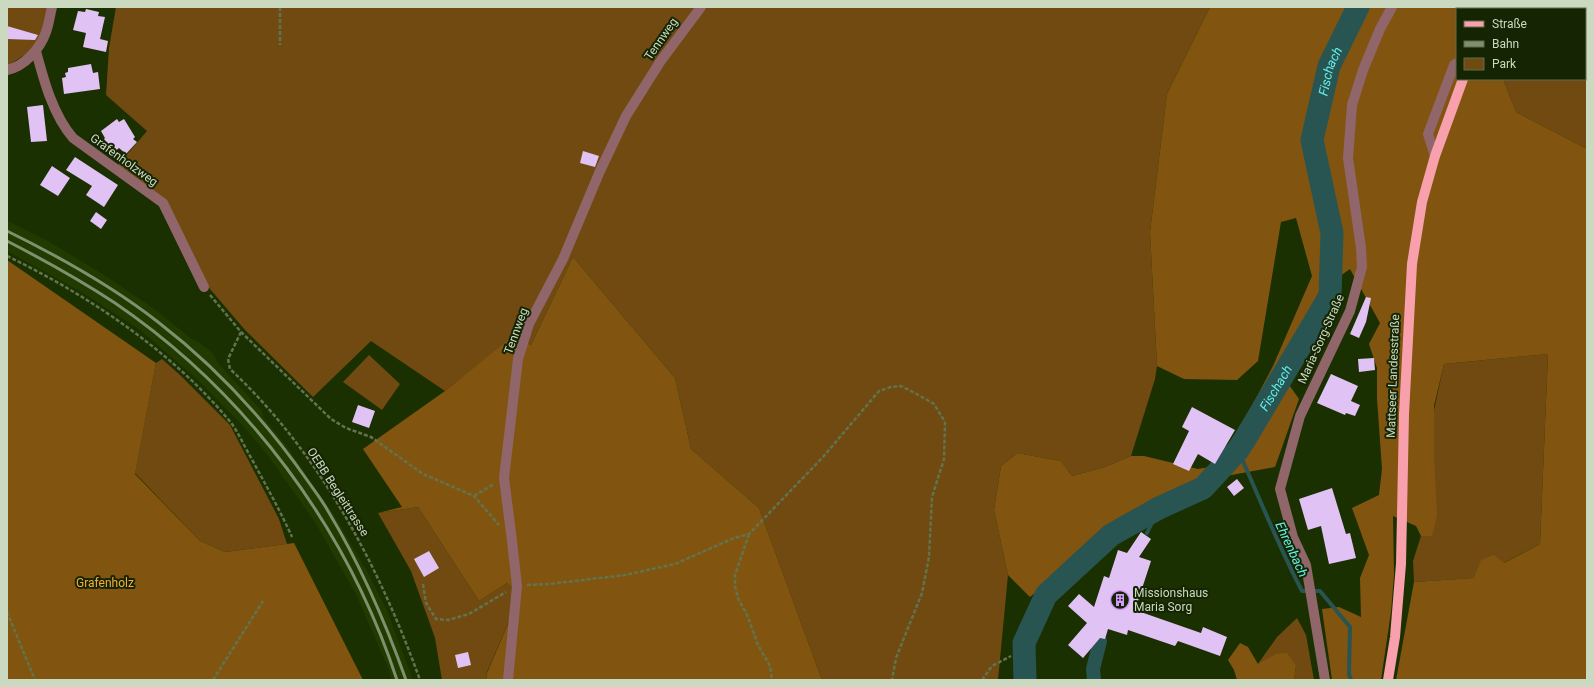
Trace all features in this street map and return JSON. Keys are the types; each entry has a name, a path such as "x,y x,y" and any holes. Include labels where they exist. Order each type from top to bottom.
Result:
{"main road":[{"name":"Mattseer Landesstraße","path":"1388,680 1395,637 1401,564 1404,414 1412,264 1422,202 1435,156 1462,80"}],"street":[{"path":"7,70 16,68 36,51 46,32 52,7"},
{"name":"Tennweg","path":"508,680 517,586 504,478 518,359 529,324 563,260 600,170 626,116 660,62 701,7"},
{"name":"Maria-Sorg-Straße","path":"1325,680 1306,565 1293,537 1280,489 1300,416 1350,311 1362,267 1361,248 1348,158 1352,105 1363,70 1380,29 1392,7"},
{"name":"Grafenholzweg","path":"36,51 42,72 63,127 73,138 163,203 204,287"},
{"path":"1435,156 1428,134 1454,65 1456,64"}],"path":[{"path":"280,7 280,45"},
{"path":"7,256 76,293 107,313 149,343 206,395 228,418 239,434 277,504 292,537"},
{"path":"204,287 241,332 331,419 346,428 371,438 423,474 474,496 512,541"},
{"name":"OEBB Begleittrasse","path":"241,332 228,359 230,369 275,416 318,473 342,511 368,556 397,619 420,680"},
{"path":"772,680 770,666 758,645 748,617 738,598 735,586 735,575 749,534 822,457 879,391 891,387 901,386 915,392 934,404 945,422 944,459 932,497 929,557 922,594 896,658 892,680"},
{"path":"474,496 504,478"},
{"path":"422,584 426,603 436,619 448,620 469,614 517,586 549,584 624,575 675,564 734,538 749,534"},
{"path":"213,680 263,601"},
{"path":"7,612 35,680"},
{"path":"982,680 992,666 1011,656"}],"shaded area":[{"path":"7,221 48,241 101,273 153,308 193,340 200,343 213,353 217,362 262,411 263,417 285,444 334,515 368,573 387,611 413,680 391,680 389,670 356,594 315,522 267,454 243,426 197,379 140,330 83,293 7,251"}],"green space":[{"path":"7,7 49,7 46,26 31,51 7,66"},
{"path":"116,7 1210,7 1167,94 1150,232 1157,366 1155,379 1131,456 1105,467 1072,476 1061,461 1017,453 1001,466 994,510 1008,575 998,680 822,680 759,508 691,449 675,378 573,257 531,345 514,336 445,391 371,341 313,397 245,330 210,289 172,212 117,166 147,131 106,95 109,48"},
{"path":"1210,7 1511,7 1456,8 1456,80 1503,80 1516,112 1587,149 1587,680 1396,680 1414,582 1474,578 1481,560 1494,555 1504,563 1540,544 1548,354 1444,364 1434,406 1434,455 1437,516 1432,536 1421,536 1416,526 1393,516 1394,575 1391,612 1381,680 1332,680 1322,609 1339,607 1361,617 1360,578 1369,555 1352,508 1379,495 1382,469 1377,398 1377,368 1369,344 1380,323 1350,269 1320,290 1278,369 1299,399 1275,467 1199,481 1128,513 1030,597 1008,575 994,510 1001,466 1017,453 1061,461 1072,476 1105,467 1131,456 1144,456 1198,469 1216,466 1230,447 1273,366 1312,276 1296,218 1281,222 1258,361 1237,380 1184,379 1157,366 1150,232 1167,94"},
{"path":"1587,7 1587,149 1516,112 1503,80 1586,80 1586,8 1511,8"},
{"path":"573,257 675,378 691,449 759,508 822,680 486,680 487,673 520,596 507,583 479,601 418,507 378,513 402,507 363,449 445,391 514,335 531,345"},
{"name":"Grafenholz","path":"7,260 156,363 135,474 200,541 225,552 294,543 363,680 7,680"},
{"path":"1548,354 1540,544 1475,578 1414,582 1413,561 1421,536 1432,536 1434,410 1444,364"},
{"path":"369,355 400,384 382,410 343,382"},
{"path":"162,359 230,425 279,519 287,544 225,552 200,541 135,473 156,363"},
{"path":"418,507 479,601 507,583 520,596 487,672 486,680 442,680 435,638 411,571 378,513"},
{"path":"1297,618 1306,635 1314,680 1294,680 1296,666 1258,664 1277,637"},
{"path":"1240,643 1248,647 1258,664 1276,654 1287,653 1296,666 1294,680 1237,680 1234,670 1228,660"}],"building":[{"path":"86,9 99,12 98,16 105,17 100,39 108,41 106,52 83,47 86,33 73,30 78,11 85,12"},
{"path":"7,26 38,35 35,40 7,39"},
{"path":"91,64 93,73 98,72 100,89 64,94 62,78 66,77 65,73 68,72 68,68"},
{"path":"43,105 47,141 31,142 27,107"},
{"path":"117,119 119,122 124,119 135,137 133,139 137,142 126,154 119,148 114,152 104,139 105,138 101,131"},
{"path":"583,151 599,156 595,167 580,163"},
{"path":"75,157 118,185 104,207 86,195 92,186 66,170"},
{"path":"52,166 70,178 58,196 40,185"},
{"path":"96,212 107,220 101,229 90,221"},
{"path":"1366,297 1371,298 1366,322 1359,338 1350,334"},
{"path":"1374,358 1375,370 1359,372 1358,359"},
{"path":"1331,374 1358,386 1351,401 1360,405 1355,416 1346,413 1345,415 1317,403"},
{"path":"358,405 375,411 369,428 352,422"},
{"path":"1192,407 1235,430 1215,464 1198,454 1189,471 1173,464 1189,431 1182,427"},
{"path":"1237,479 1244,488 1234,496 1227,487"},
{"path":"1332,488 1346,534 1350,533 1356,558 1329,564 1321,526 1308,530 1299,499"},
{"name":"Missionshaus Maria Sorg","path":"1141,532 1151,539 1139,557 1151,561 1135,610 1201,633 1203,627 1227,637 1220,656 1178,641 1175,646 1128,630 1127,635 1108,629 1105,639 1100,638 1083,658 1068,645 1087,623 1068,606 1079,594 1094,607 1104,576 1109,578 1118,550 1127,553"},
{"path":"429,551 439,568 424,577 414,559"},
{"path":"468,652 471,665 458,668 455,655"}],"waterway":[{"name":"Fischach","path":"1025,680 1024,643 1046,595 1111,535 1159,508 1203,488 1238,450 1330,296 1332,233 1312,140 1329,66 1358,7"},
{"name":"Ehrenbach","path":"1238,450 1277,539 1302,591 1320,591 1350,627 1349,674 1351,680"},
{"path":"1147,533 1159,508"},
{"path":"1094,680 1093,669 1100,641"}],"railway":[{"path":"7,231 104,284 158,322 200,357 257,416 291,458 315,491 340,531 371,593 406,680"},
{"path":"7,241 62,270 115,303 163,339 208,378 249,422 287,468 321,518 350,570 376,624 397,680"}],"place":[{"name":"Missionshaus Maria Sorg","path":"1120,600"}]}
